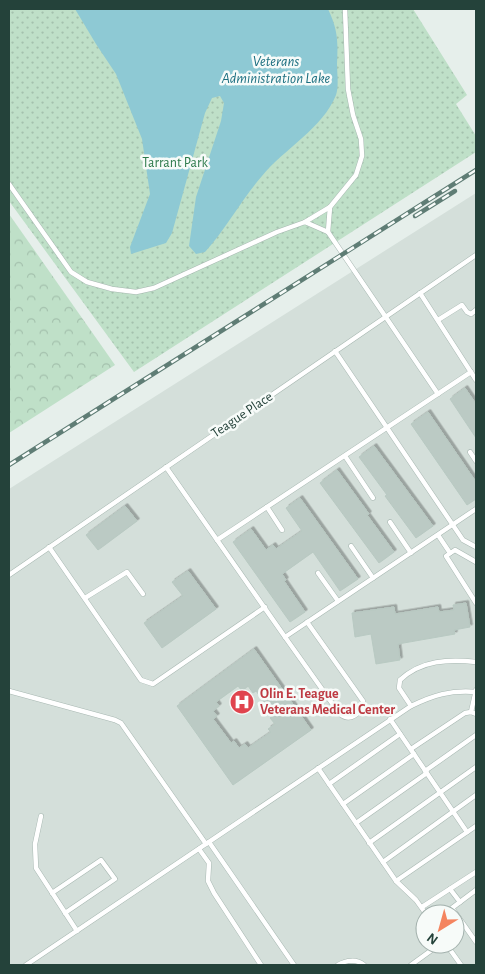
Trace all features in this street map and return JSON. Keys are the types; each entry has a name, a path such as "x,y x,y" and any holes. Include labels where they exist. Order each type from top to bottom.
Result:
{"lane":[{"path":"9,184 71,272 87,282 112,289 136,292 154,288 277,232 305,222 330,207 356,175 362,156 361,140 353,115 348,89 345,9"},
{"path":"328,232 330,207"},
{"path":"305,222 328,232 438,394"},
{"name":"Teague Place","path":"9,574 476,255"},
{"path":"420,293 476,380"},
{"path":"438,320 462,305 471,314 476,310"},
{"path":"335,351 453,525 464,540 476,547"},
{"path":"217,540 471,372"},
{"path":"470,452 476,461"},
{"path":"345,456 373,498"},
{"path":"166,467 339,713 345,718 349,718 360,712 363,708 363,701 307,622"},
{"path":"267,507 282,530"},
{"path":"285,637 476,509"},
{"path":"390,522 411,552"},
{"path":"438,535 450,553"},
{"path":"351,546 373,578"},
{"path":"49,547 141,680 152,684 264,607"},
{"path":"476,562 455,550 446,556 476,603"},
{"path":"85,598 127,572 143,594"},
{"path":"318,573 338,601"},
{"path":"411,706 399,688 400,680 409,672 428,664 455,660 476,662"},
{"path":"9,690 121,723 294,965"},
{"path":"26,965 411,706 434,695 458,691 476,691 474,713 465,713 343,804"},
{"path":"390,720 467,832"},
{"path":"329,784 400,734"},
{"path":"356,823 476,735"},
{"path":"369,842 476,767"},
{"path":"318,768 396,881 419,904"},
{"path":"383,862 476,795"},
{"path":"41,816 35,844 36,868 77,931"},
{"path":"396,881 476,826"},
{"path":"199,849 209,863 208,881 214,893 261,965"},
{"path":"52,893 101,860 115,879 65,913"},
{"path":"427,904 476,872"},
{"path":"450,889 460,902"},
{"path":"476,900 474,892 452,908 476,942"},
{"path":"411,965 426,954"},
{"path":"453,954 461,965"},
{"path":"338,965 353,960 364,965"}],"shaded area":[{"name":"Olin E. Teague Veterans Medical Center","path":"476,193 476,965 9,965 9,489"}],"green space":[{"name":"Tarrant Park","path":"9,9 413,9 467,95 456,104 476,136 476,152 134,372 9,201"},
{"path":"9,214 115,365 9,433"}],"water":[{"name":"Veterans Administration Lake","path":"75,9 328,9 336,30 338,84 336,95 330,107 313,128 262,176 205,252 196,254 189,246 196,197 221,121 224,103 220,96 212,98 205,113 172,233 166,243 131,254 130,247 150,194 142,139 116,74"}],"building":[{"path":"465,388 476,404 476,438 450,399"},
{"path":"428,412 476,482 476,499 467,505 411,424"},
{"path":"374,446 433,526 416,538 359,457"},
{"path":"337,470 394,552 379,563 320,483"},
{"path":"300,498 358,579 340,591 313,552 282,574 286,580 284,581 305,612 290,622 233,542 251,529 266,550 273,545 276,549 302,531 286,508"},
{"path":"125,506 137,521 98,550 86,535"},
{"path":"188,571 216,609 162,648 144,623 183,596 172,582"},
{"path":"466,603 470,627 454,630 455,634 398,644 400,660 376,664 371,634 355,637 352,613 394,607 395,614 438,607 439,612 454,610 453,605"},
{"path":"254,649 311,730 233,785 177,706","holes":["238,686 242,691 248,686 253,693 256,691 274,715 270,718 275,724 268,729 271,732 248,748 245,744 239,748 234,741 231,743 213,719 217,716 213,711 219,706 216,702"]}],"railway":[{"path":"9,465 476,170"},
{"path":"415,216 455,191"}],"place":[{"name":"Olin E. Teague Veterans Medical Center","path":"242,702"}]}
